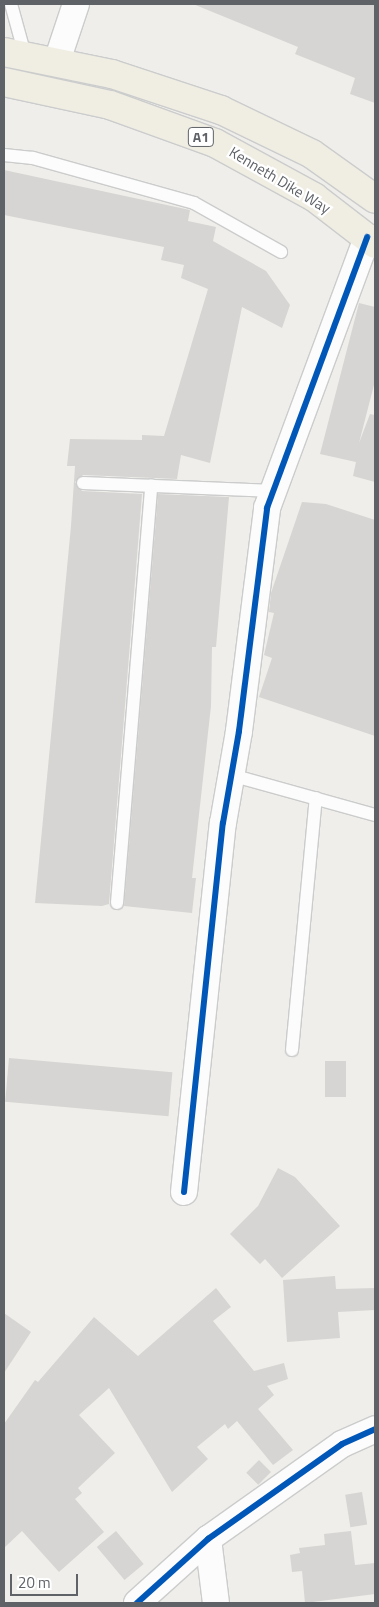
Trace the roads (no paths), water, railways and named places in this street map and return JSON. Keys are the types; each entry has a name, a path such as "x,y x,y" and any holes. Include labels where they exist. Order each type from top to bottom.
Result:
{"highway":[{"name":"A1","path":"14,54 56,61 166,90 270,131 312,154 375,198"},
{"name":"Kenneth Dike Way","path":"4,82 110,105 216,143 314,197 371,241"}],"street":[{"path":"56,61 76,4"},
{"path":"184,1192 223,824 267,508 371,241"},
{"path":"137,1603 208,1539 342,1444 375,1429"},
{"path":"208,1539 216,1603"}],"lane":[{"path":"11,4 14,54"},
{"path":"4,155 33,158 194,204 281,252"},
{"path":"83,483 274,491"},
{"path":"117,904 151,485"},
{"path":"231,775 375,815"},
{"path":"292,1050 316,798"}]}
